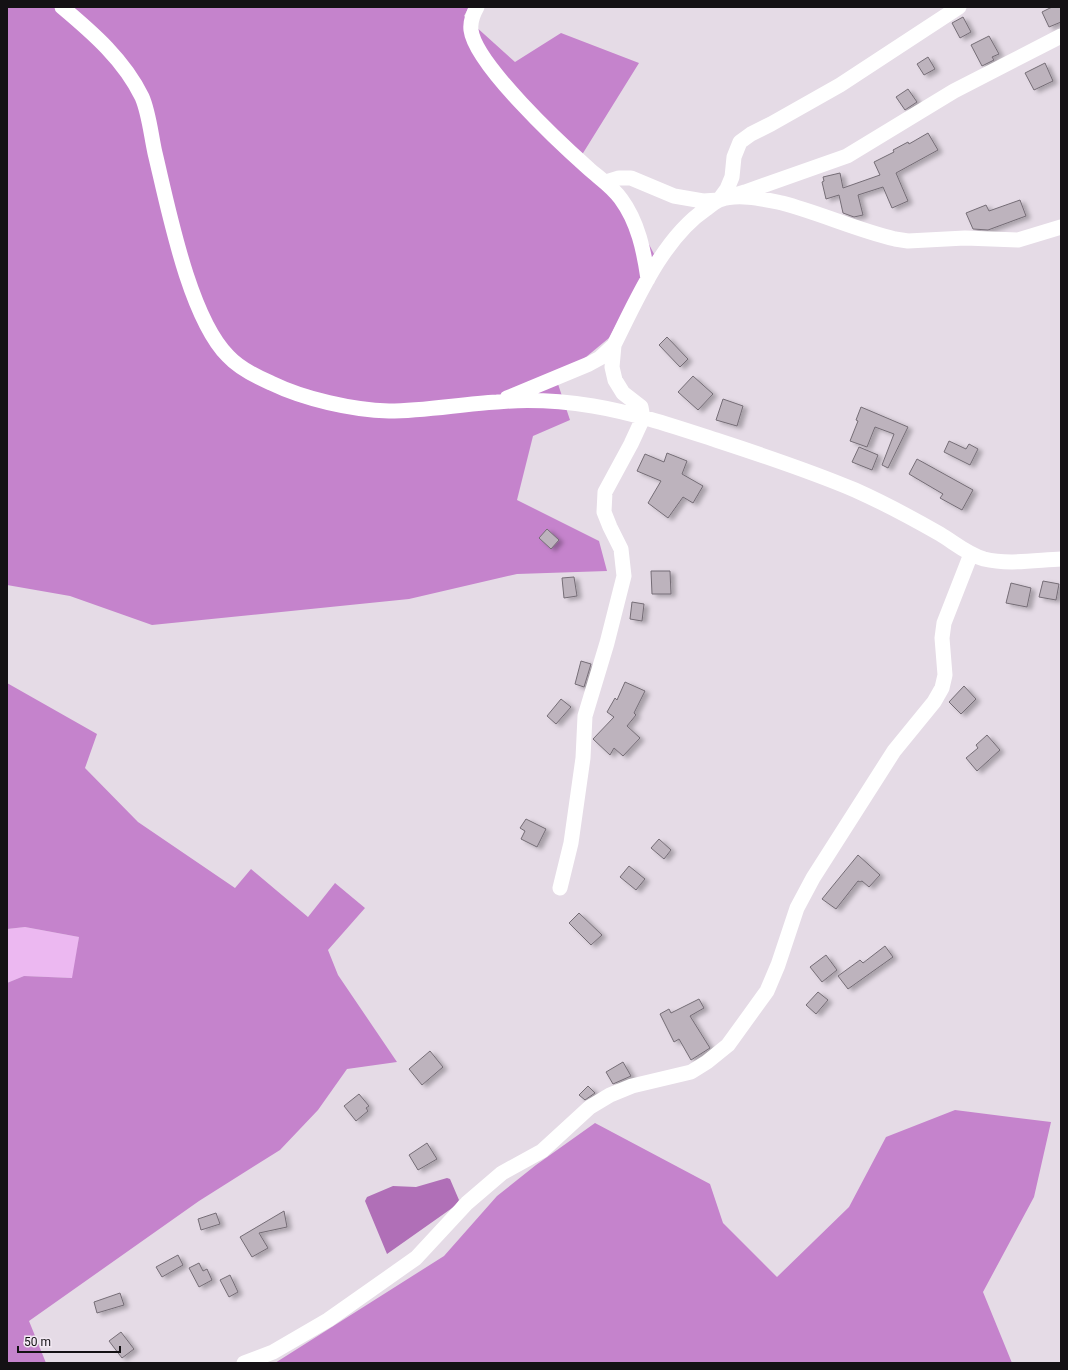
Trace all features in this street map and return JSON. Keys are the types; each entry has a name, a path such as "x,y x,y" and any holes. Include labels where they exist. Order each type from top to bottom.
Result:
{"street":[{"path":"62,7 97,36 122,66 143,99 170,213 190,284 200,309 213,336 228,358 259,378 293,393 332,403 385,411 418,410 496,402 562,402 595,407 643,418 745,450 853,489 900,512 943,536 971,554 988,560 1061,559"},
{"path":"477,7 471,22 471,31 474,41 500,80 538,120 606,182 621,199 630,213 645,256 648,278"},
{"path":"719,200 727,189 732,177 734,158 740,142 750,134 771,124 853,77 932,23 959,7"},
{"path":"496,402 589,364 600,358 614,345 648,278 680,232 697,215 719,200 847,156 954,91 1061,36"},
{"path":"606,182 612,179 631,178 687,200 719,200 740,197 782,203 827,216 881,236 908,241 965,238 1018,240 1061,227"},
{"path":"560,888 571,843 583,758 585,716 603,658 624,576 621,549 604,512 604,492 631,444 643,418 641,407 623,393 615,380 612,367 614,345"},
{"path":"244,1363 273,1352 328,1320 416,1258 467,1203 502,1173 542,1151 590,1107 610,1094 632,1086 691,1072 707,1062 728,1045 767,992 778,965 797,908 813,878 894,751 934,702 942,688 945,675 942,638 944,623 971,554"}],"shaded area":[{"path":"7,7 469,7 464,16 515,62 561,33 639,63 575,166 612,184 637,221 654,254 609,338 557,381 570,420 533,436 517,500 599,541 607,571 517,574 409,599 152,625 70,596 7,585"},
{"path":"7,683 97,734 85,768 138,822 235,888 251,869 308,917 335,883 365,908 328,950 338,975 397,1062 347,1069 318,1110 280,1150 199,1201 29,1321 46,1363 7,1363 7,983 24,976 72,978 79,937 25,927 7,929"},
{"path":"25,927 79,937 73,978 24,976 7,983 7,929"},
{"path":"955,1110 1051,1122 1034,1197 983,1292 1012,1363 275,1363 444,1256 497,1196 536,1165 595,1123 710,1184 723,1223 777,1277 849,1207 886,1137"},
{"path":"447,1178 450,1179 459,1200 455,1206 387,1254 365,1201 367,1197 393,1186 416,1187"}],"building":[{"path":"1052,7 1061,7 1061,22 1049,27 1042,12"},
{"path":"963,17 971,32 960,38 952,23"},
{"path":"989,36 999,54 992,57 994,60 982,66 971,45"},
{"path":"928,57 935,69 924,75 917,64"},
{"path":"1045,63 1053,81 1034,90 1025,73"},
{"path":"908,89 917,102 905,110 896,97"},
{"path":"928,133 938,150 896,173 908,201 892,208 883,187 858,195 863,215 854,217 843,213 839,195 826,199 822,182 824,181 823,177 840,173 843,188 880,175 874,162 894,152 893,150 908,142 909,144"},
{"path":"1020,200 1026,216 988,230 973,229 966,213 986,205 989,211"},
{"path":"667,337 688,359 680,367 659,345"},
{"path":"693,376 713,394 698,410 678,392"},
{"path":"723,399 743,406 737,426 716,420"},
{"path":"861,407 908,427 888,468 882,465 894,434 875,427 867,447 850,441 858,421 856,420"},
{"path":"949,441 966,449 969,444 978,449 970,465 944,452"},
{"path":"859,447 878,455 872,470 852,462"},
{"path":"667,453 687,461 682,474 703,486 693,503 683,497 668,518 648,503 661,481 637,471 645,454 664,462"},
{"path":"917,459 973,490 962,510 940,498 943,494 909,474"},
{"path":"547,529 559,540 551,549 539,538"},
{"path":"651,571 670,571 671,594 652,594"},
{"path":"574,577 577,596 564,598 562,578"},
{"path":"1043,581 1059,584 1056,600 1039,597"},
{"path":"1011,583 1031,588 1027,607 1006,603"},
{"path":"632,602 644,604 642,621 630,619"},
{"path":"581,661 591,664 584,687 575,684"},
{"path":"625,682 645,691 634,713 636,715 627,726 640,738 623,756 614,748 610,755 593,739 614,717 607,712 615,698 617,700"},
{"path":"964,686 976,699 961,714 949,702"},
{"path":"561,699 571,707 556,724 547,716"},
{"path":"987,735 1000,750 977,771 966,758 978,748 976,745"},
{"path":"526,819 546,829 537,847 521,839 525,831 520,828"},
{"path":"659,839 671,850 664,859 651,848"},
{"path":"858,855 880,875 869,887 862,881 858,881 836,909 822,899"},
{"path":"629,866 645,879 636,890 620,877"},
{"path":"579,913 602,935 591,945 569,923"},
{"path":"885,946 893,957 848,989 838,976 860,960 863,963"},
{"path":"826,955 837,970 822,982 810,967"},
{"path":"818,992 828,1000 816,1014 806,1005"},
{"path":"699,999 704,1008 690,1016 710,1048 691,1060 679,1039 674,1042 660,1014 669,1009 671,1013"},
{"path":"430,1051 443,1067 422,1085 409,1069"},
{"path":"623,1062 631,1076 613,1084 606,1072"},
{"path":"588,1086 595,1093 585,1100 579,1095"},
{"path":"359,1094 369,1106 366,1108 368,1111 356,1121 344,1106"},
{"path":"427,1143 437,1159 418,1170 409,1155"},
{"path":"284,1211 287,1227 259,1233 268,1248 252,1257 240,1237"},
{"path":"216,1213 220,1224 201,1230 198,1219"},
{"path":"178,1255 183,1265 162,1277 156,1267"},
{"path":"199,1263 203,1271 207,1269 212,1280 199,1287 189,1268"},
{"path":"230,1275 238,1292 229,1297 220,1280"},
{"path":"120,1293 124,1305 97,1313 94,1302"},
{"path":"121,1332 134,1349 122,1358 109,1341"}]}
